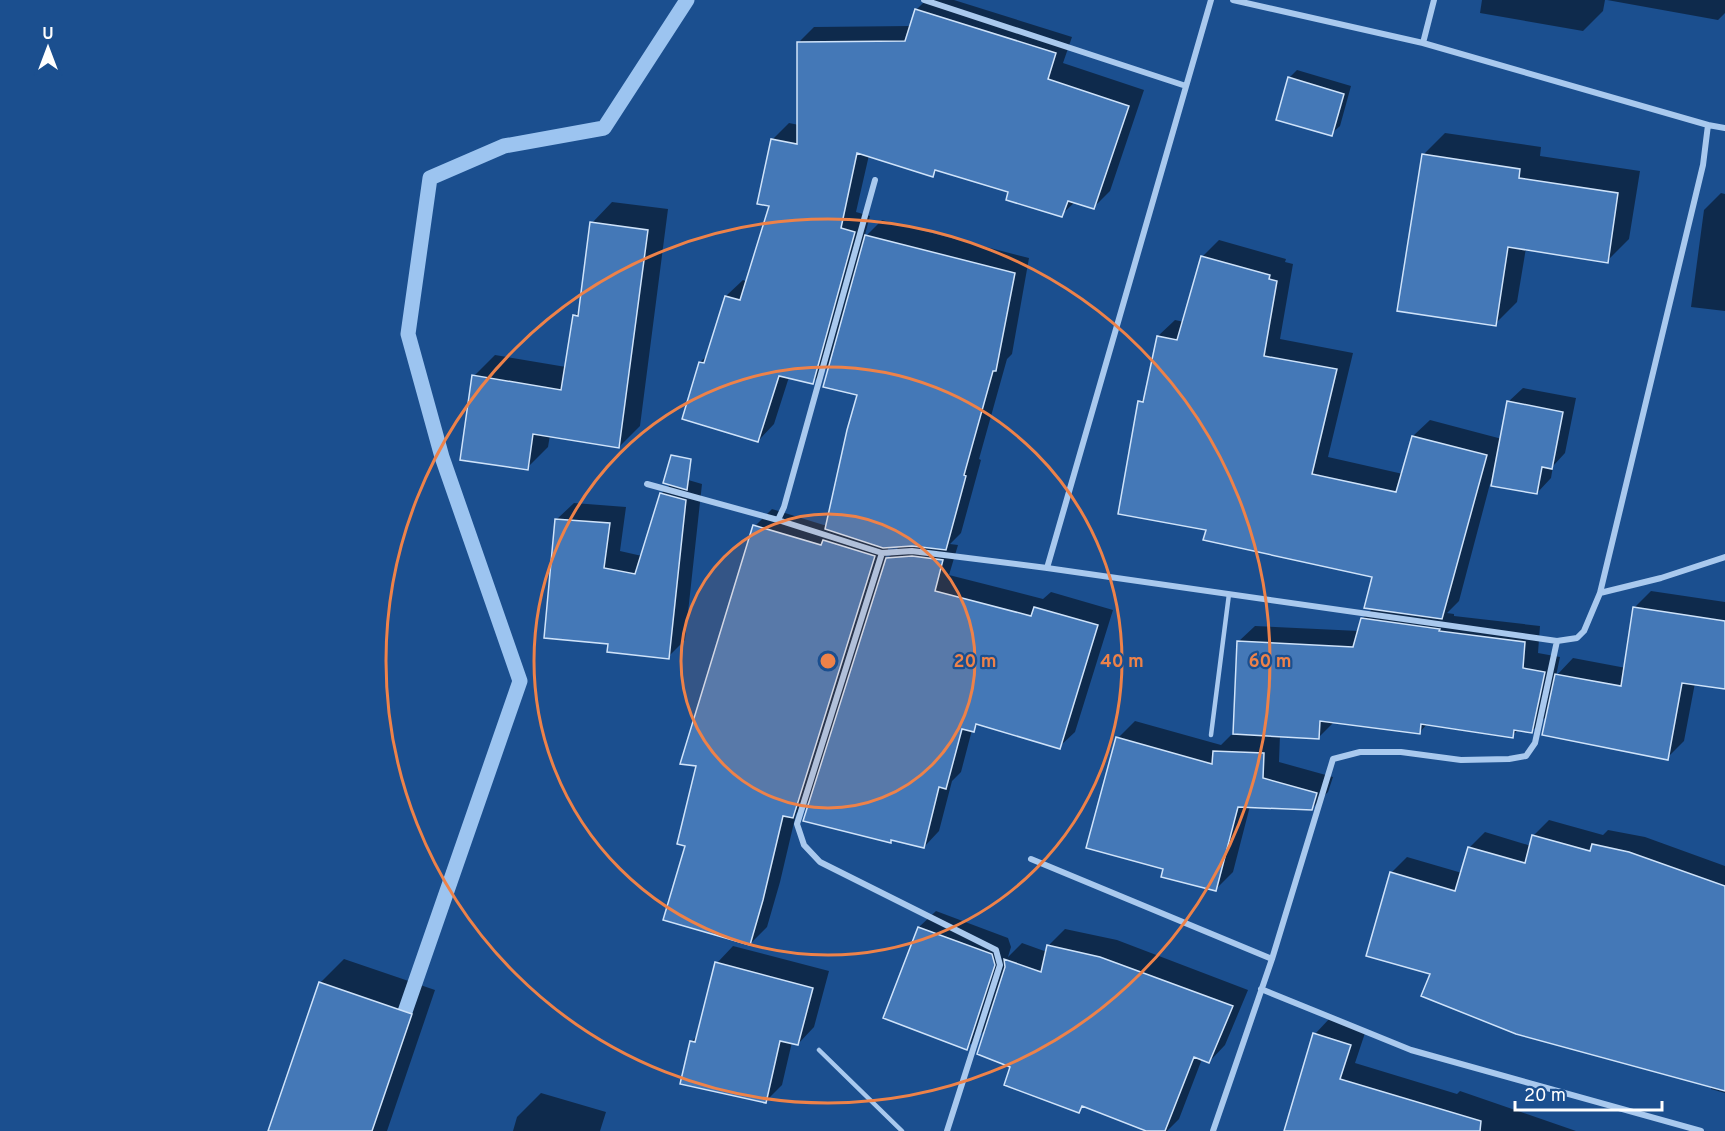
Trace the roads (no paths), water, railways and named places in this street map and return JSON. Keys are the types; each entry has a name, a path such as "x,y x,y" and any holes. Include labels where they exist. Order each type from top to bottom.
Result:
{"street":[{"path":"924,0 1186,86"},
{"path":"1047,568 1211,0"},
{"path":"1233,0 1423,43 1725,128"},
{"path":"1423,43 1434,0"},
{"path":"647,484 778,520 882,553 912,551 1047,568 1557,641 1577,638 1584,631 1600,593 1703,165 1708,125"},
{"path":"778,520 788,495 875,180"},
{"path":"882,553 797,824 804,845 820,862 996,950 1000,965 947,1131"},
{"path":"1600,593 1660,578 1725,557"},
{"path":"1213,1131 1272,959 1333,759 1360,752 1401,752 1461,760 1509,759 1526,756 1536,743 1557,641"},
{"path":"1031,859 1272,959"},
{"path":"1261,989 1411,1050 1701,1131"}],"lane":[{"path":"1211,735 1229,594"},
{"path":"819,1050 902,1131"}],"waterway":[{"path":"399,1029 520,681 442,457 408,334 430,178 504,146 604,128 687,0"}]}
